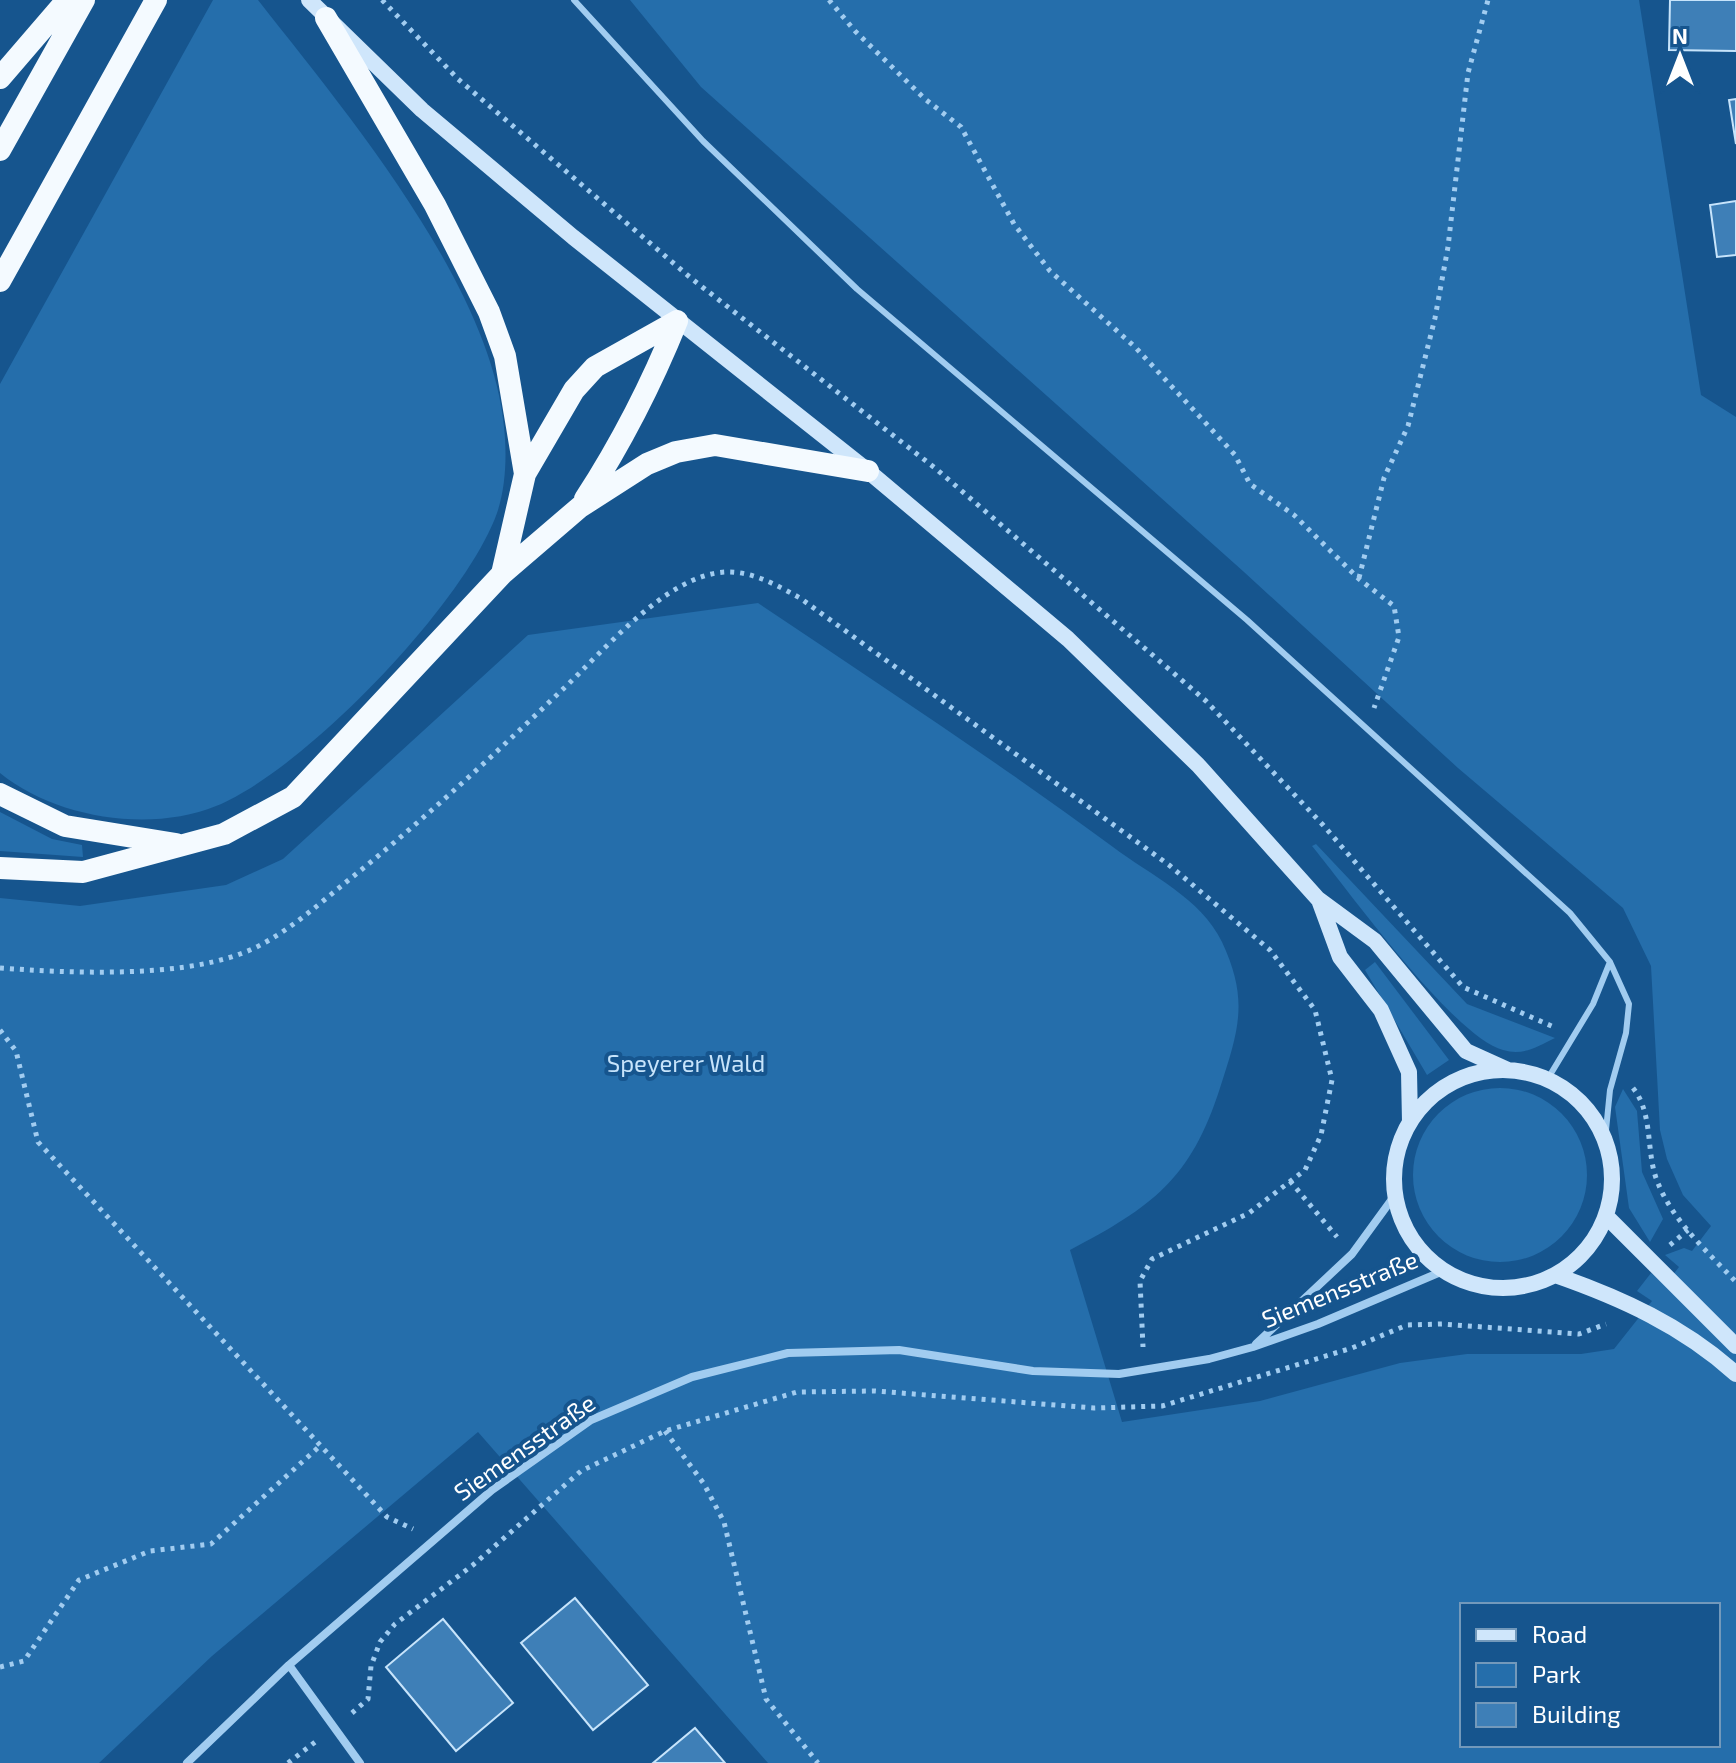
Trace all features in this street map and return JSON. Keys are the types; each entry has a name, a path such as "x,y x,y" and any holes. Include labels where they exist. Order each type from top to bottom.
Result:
{"highway":[{"path":"0,78 67,0"},
{"path":"0,150 84,0"},
{"path":"0,281 156,0"},
{"path":"326,18 435,205 489,312 505,356 525,474"},
{"path":"502,574 525,474 574,390 595,367 677,321"},
{"path":"580,507 612,457 658,367 677,321"},
{"path":"0,868 83,872 224,834 293,797 502,574 580,507 647,464 676,452 715,445 868,471"},
{"path":"0,794 65,826 185,845"}],"main road":[{"path":"309,0 422,110 677,321 868,471 1068,639 1198,765 1318,899 1375,941 1466,1051 1508,1070 1547,1080 1572,1094 1591,1115 1605,1140 1611,1165 1612,1191 1606,1216 1590,1245 1555,1275 1538,1283 1506,1288 1473,1285 1443,1271 1420,1251 1403,1225 1395,1195 1394,1170 1399,1145 1410,1122 1428,1099 1452,1083 1479,1073 1508,1070"},
{"path":"1318,899 1340,957 1381,1010 1409,1072 1410,1122"},
{"path":"1606,1216 1736,1346"},
{"path":"1555,1275 1621,1299 1703,1345 1736,1374"}],"street":[{"name":"Siemensstraße","path":"1253,1347 1352,1254 1395,1195"},
{"name":"Siemensstraße","path":"187,1763 289,1665 492,1490 591,1420 692,1377 788,1353 899,1350 1033,1371 1119,1374 1209,1359 1253,1347 1318,1324 1443,1271"},
{"path":"289,1665 360,1763"}],"lane":[{"path":"574,0 703,141 857,289 1247,620 1570,913 1610,962 1629,1004 1626,1033 1610,1090 1605,1140"},
{"path":"1547,1080 1593,1004 1610,962"}],"path":[{"path":"829,0 855,31 925,99 961,127 1014,224 1050,271 1135,347 1235,455 1250,484 1294,515 1359,579 1394,606 1399,637 1367,729"},
{"path":"1359,579 1384,478 1408,426 1435,318 1448,247 1468,73 1488,0"},
{"path":"0,968 65,973 175,967 241,954 300,919 437,809 644,613 670,594 683,585 726,572 765,580 800,598 1169,865 1270,950 1315,1010 1332,1080 1321,1135 1305,1170 1249,1213 1152,1259 1140,1281 1139,1320 1146,1370"},
{"path":"0,1030 16,1051 38,1142 387,1517 435,1540"},
{"path":"1652,1261 1688,1230 1736,1282"},
{"path":"288,1763 368,1699 371,1666 380,1642 395,1624 473,1565 581,1471 665,1431 797,1392 875,1391 1094,1408 1162,1406 1352,1348 1407,1325 1442,1324 1579,1334 1605,1327 1621,1299"},
{"path":"665,1431 704,1484 724,1522 766,1699 818,1763"},
{"path":"0,1667 24,1661 79,1580 150,1551 211,1544 321,1445"}],"green space":[{"path":"213,0 258,0 371,146 443,258 472,316 493,372 504,427 504,481 497,513 479,550 452,592 378,680 293,758 252,787 216,806 190,814 162,819 104,816 48,801 0,773 0,384"},
{"name":"Speyerer Wald","path":"630,0 1639,0 1701,395 1736,417 1736,1763 768,1763 478,1432 212,1656 99,1763 0,1763 0,898 80,906 226,885 283,859 528,635 758,603 1174,888 1213,926 1236,981 1238,1015 1232,1048 1209,1119 1196,1146 1165,1187 1124,1219 1070,1250 1122,1422 1260,1401 1400,1363 1467,1354 1581,1354 1614,1349 1652,1301 1637,1291 1651,1273 1665,1285 1679,1267 1665,1255 1684,1248 1692,1251 1711,1226 1683,1195 1667,1159 1660,1130 1651,966 1623,908 1458,768 1244,572 701,87"},
{"path":"0,812 52,839 82,845 83,857 0,851"},
{"path":"1316,844 1467,1004 1555,1038 1530,1050 1517,1052 1503,1050 1482,1039 1458,1019 1403,960 1312,846"},
{"path":"1375,962 1449,1060 1427,1075 1365,970"},
{"path":"1500,1088 1533,1094 1562,1113 1581,1142 1587,1175 1581,1208 1562,1237 1533,1256 1500,1262 1467,1256 1438,1237 1419,1208 1413,1175 1419,1142 1438,1113 1467,1094"},
{"path":"1623,1089 1637,1111 1642,1172 1663,1219 1650,1242 1629,1208 1615,1107"}],"building":[{"path":"1670,0 1736,0 1736,51 1669,50"},
{"path":"1736,99 1736,144 1729,100"},
{"path":"1736,201 1736,255 1717,257 1710,205"},
{"path":"575,1598 648,1685 593,1730 521,1643"},
{"path":"443,1619 513,1703 456,1751 386,1667"},
{"path":"695,1728 725,1763 653,1763"}]}
